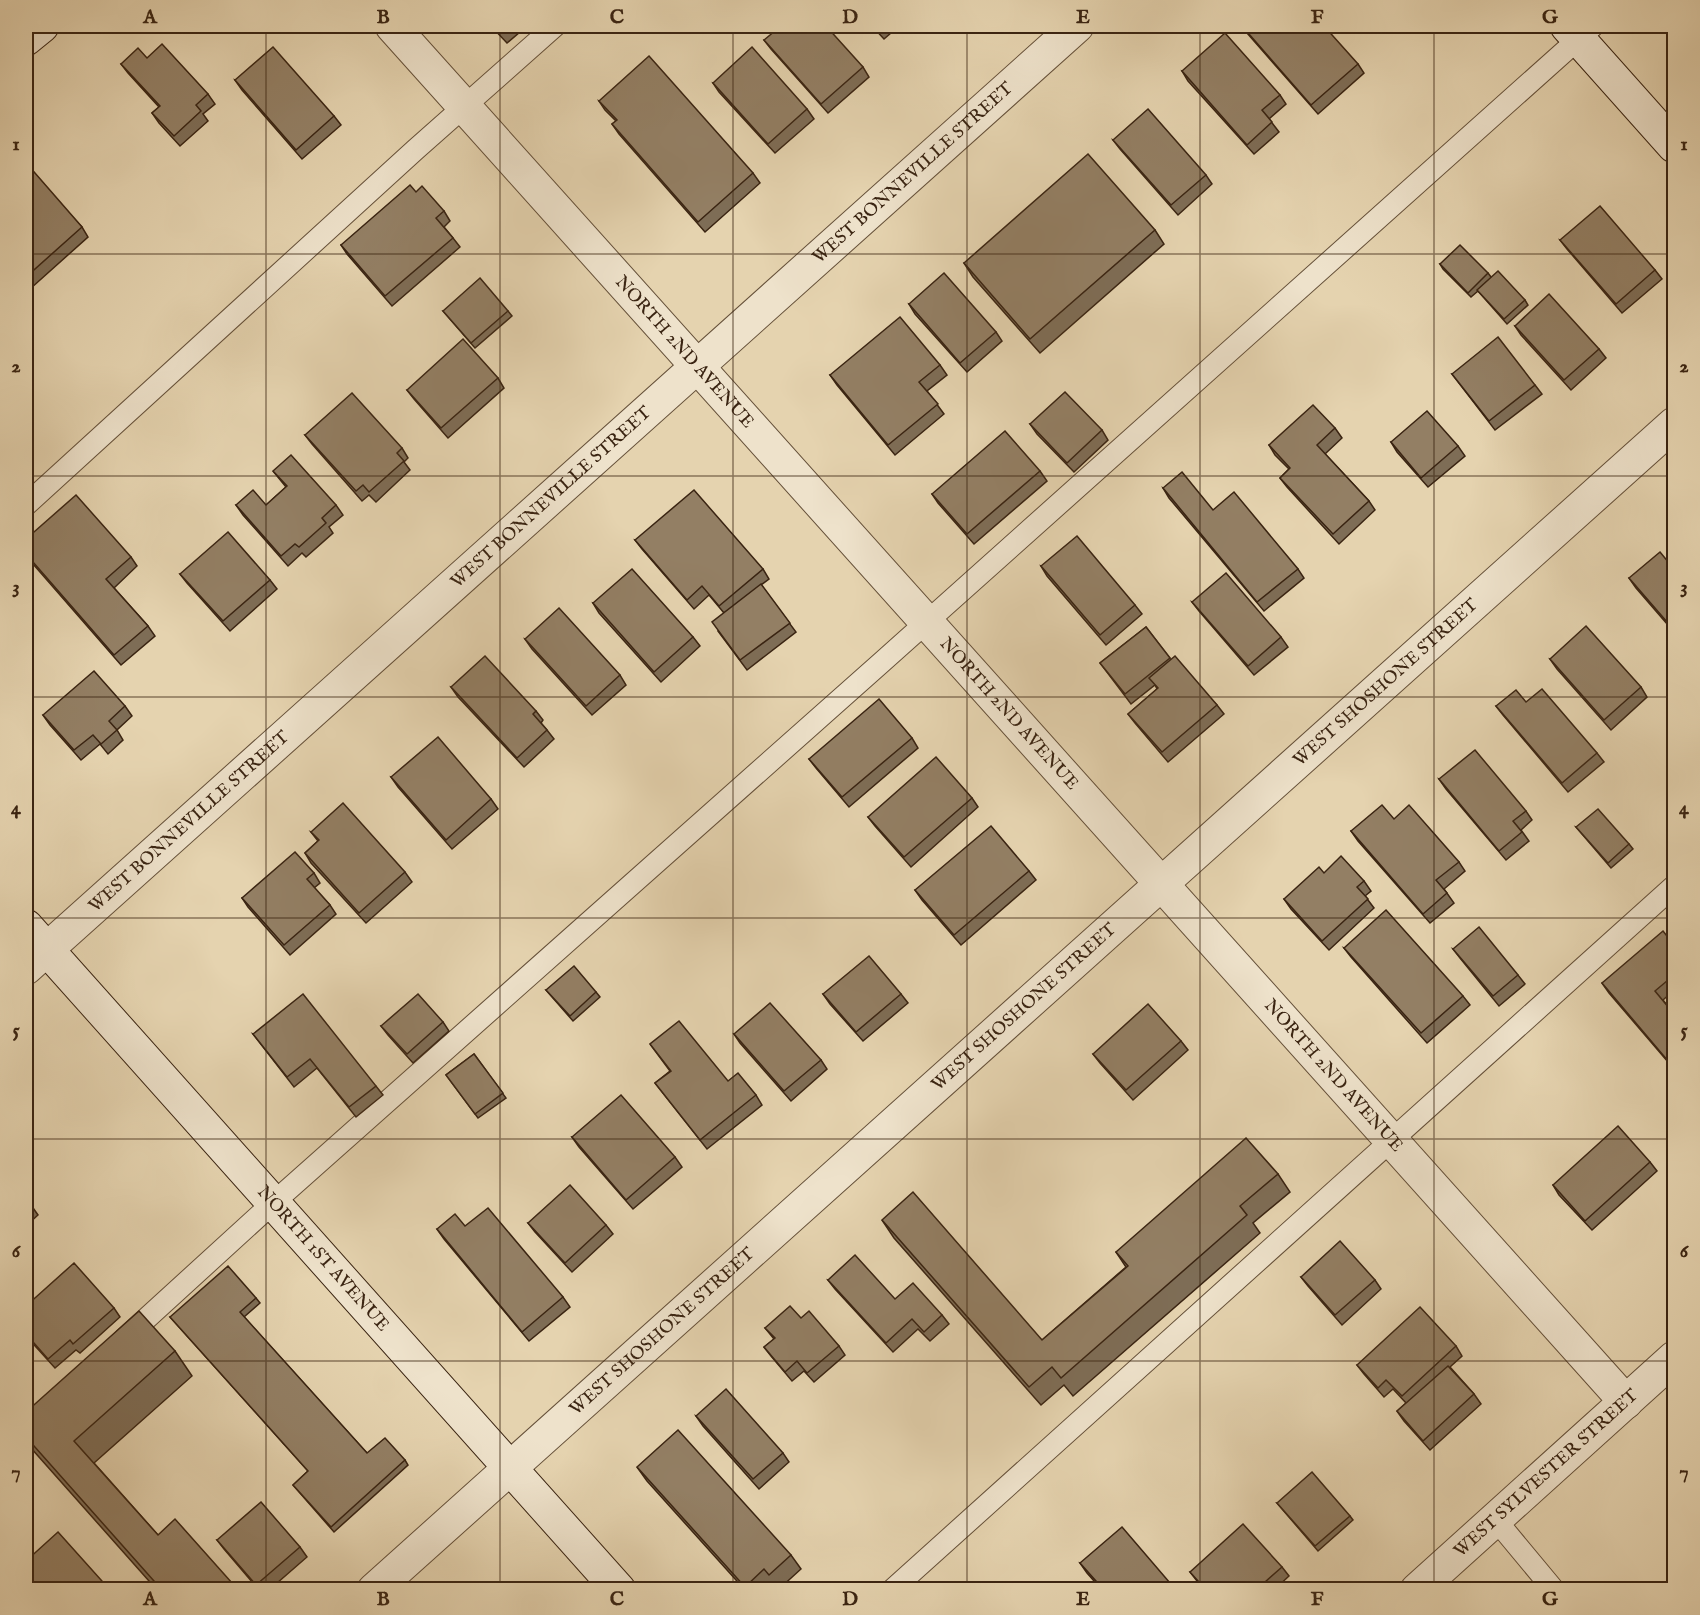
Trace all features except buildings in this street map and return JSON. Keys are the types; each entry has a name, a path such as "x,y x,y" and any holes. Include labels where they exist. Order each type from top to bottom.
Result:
{"street":[{"path":"26,39 42,26"},
{"name":"NORTH 2ND AVENUE","path":"392,26 1626,1402"},
{"name":"WEST BONNEVILLE STREET","path":"32,948 698,366 1077,26"},
{"path":"1580,30 1674,146"},
{"name":"WEST SHOSHONE STREET","path":"375,1590 1674,424"},
{"name":"NORTH 1ST AVENUE","path":"32,948 273,1203 619,1590"},
{"name":"WEST SYLVESTER STREET","path":"1417,1590 1674,1358"}],"lane":[{"path":"26,505 555,26"},
{"path":"111,1351 273,1203 927,622 1580,30"},
{"path":"892,1590 1674,886"},
{"path":"1495,1519 1554,1590"}]}
